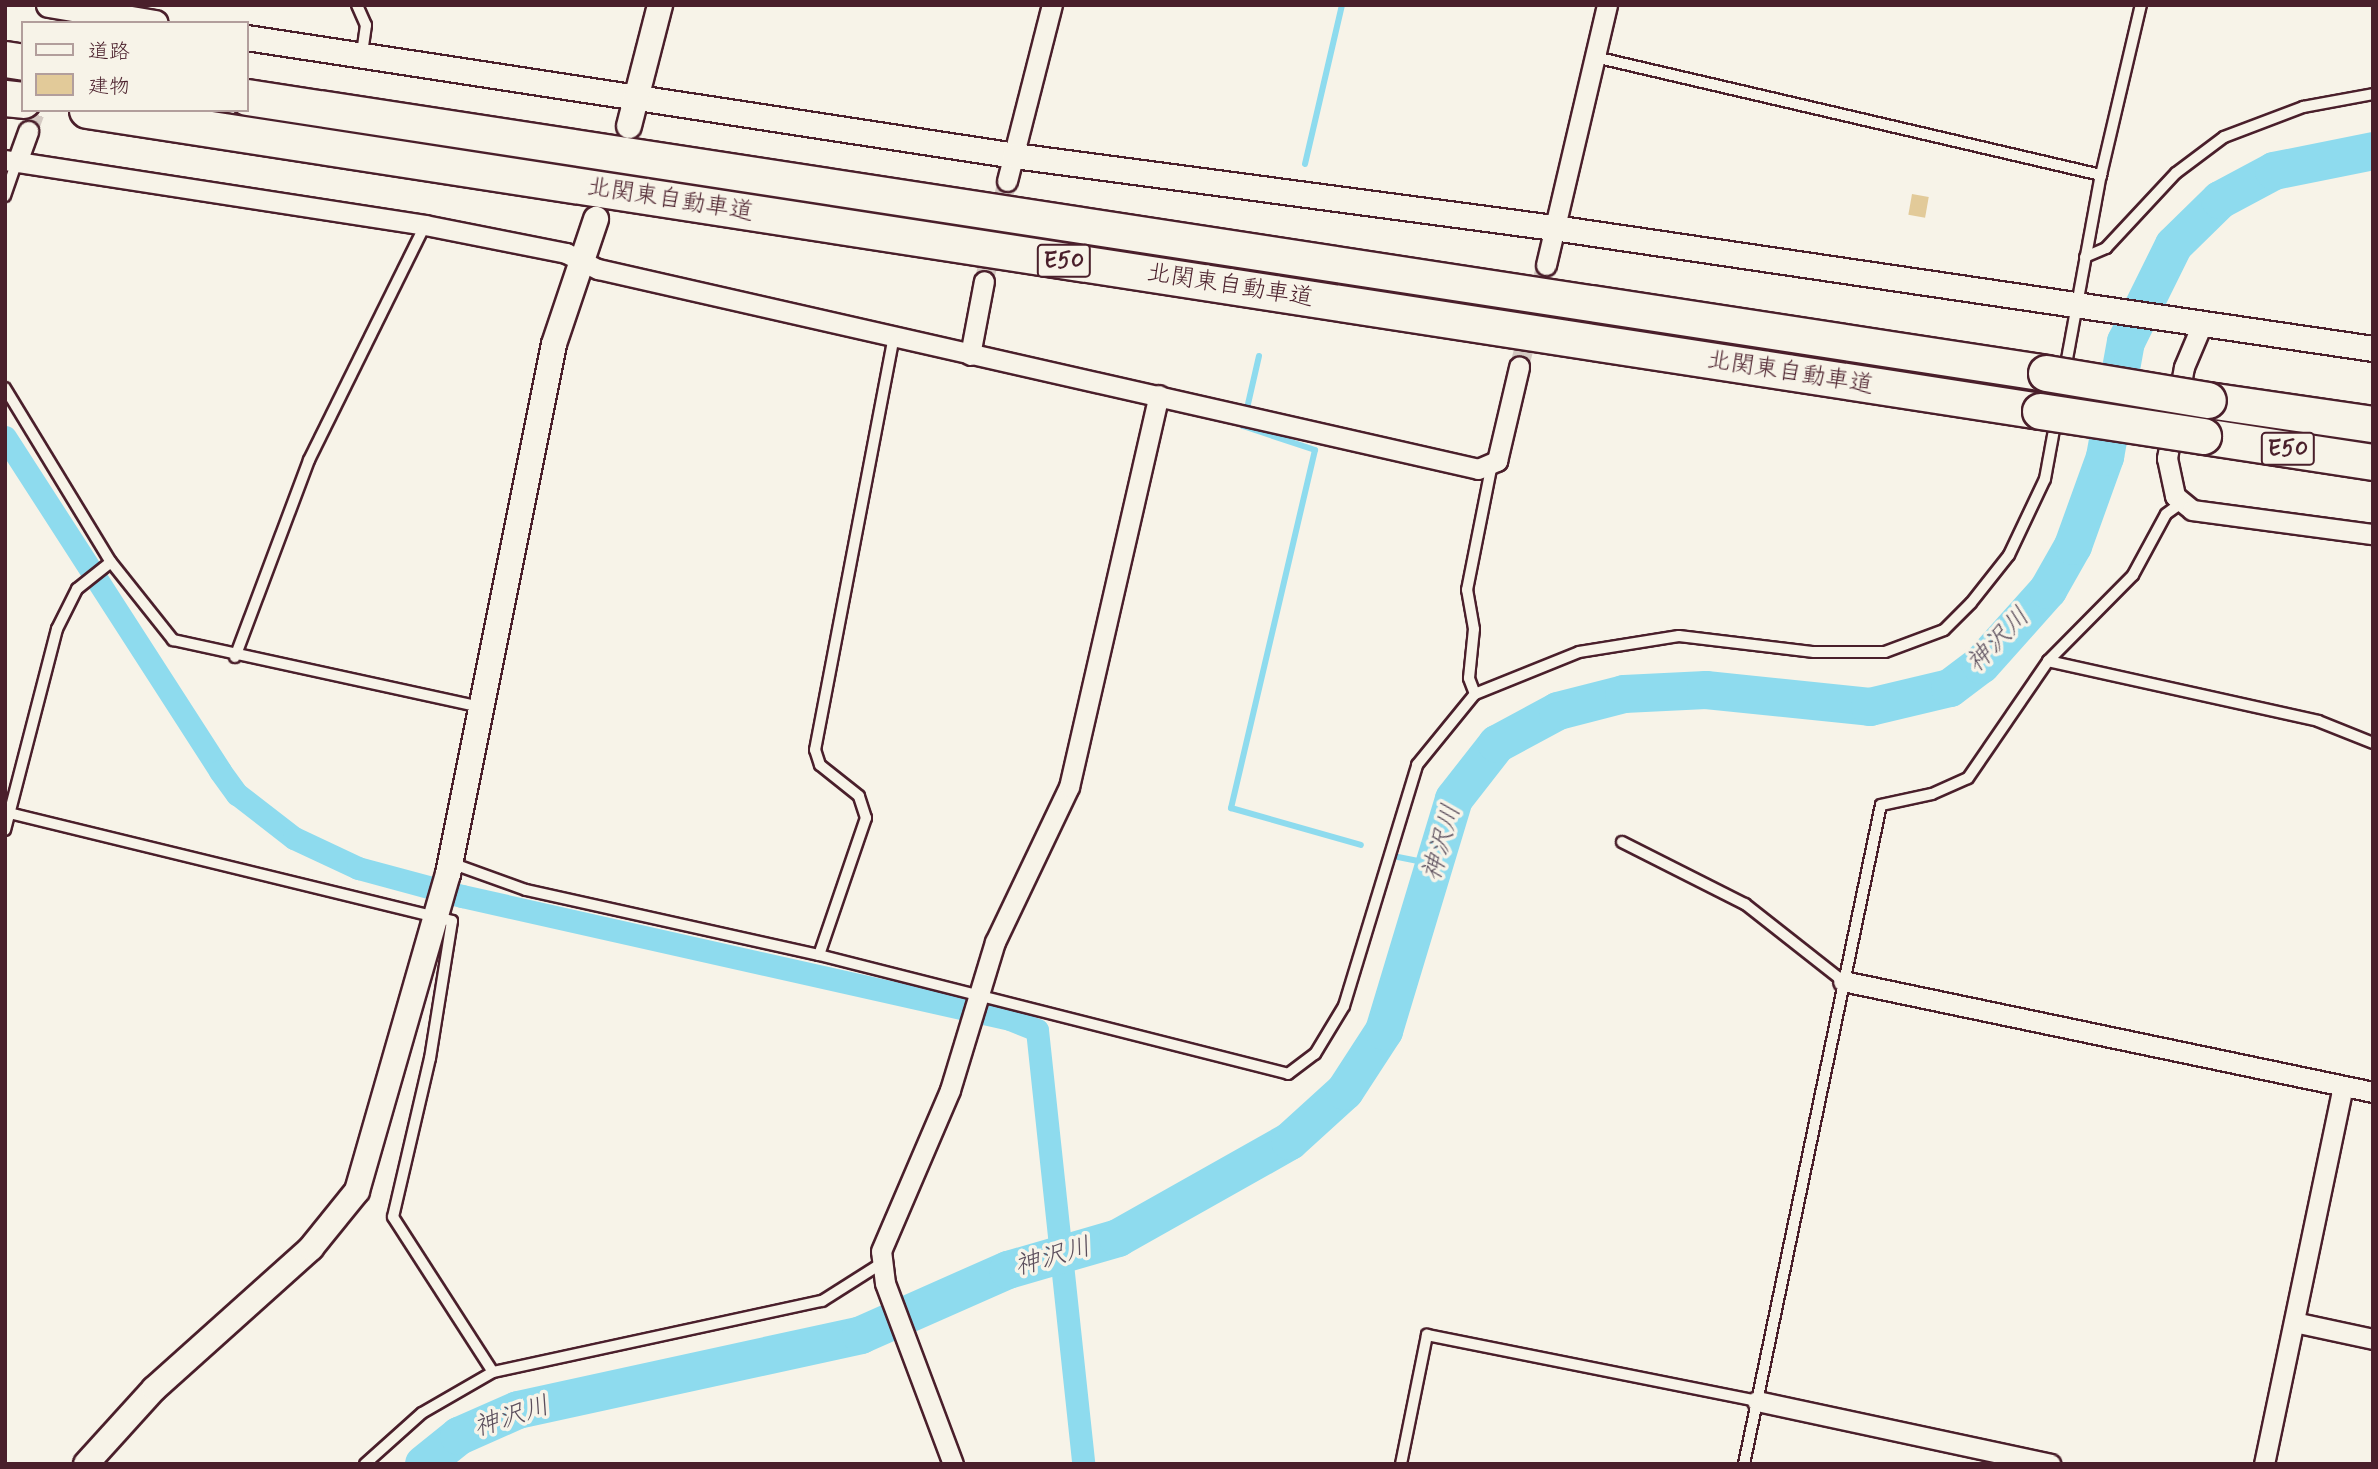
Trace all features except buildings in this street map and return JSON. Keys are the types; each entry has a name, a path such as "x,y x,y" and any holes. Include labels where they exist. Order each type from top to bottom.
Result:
{"highway":[{"name":"北関東自動車道","path":"248,96 2373,425"},
{"path":"5,98 25,116"},
{"name":"北関東自動車道","path":"100,112 2373,462"}],"street":[{"path":"629,126 635,94 660,5"},
{"path":"1007,181 1052,5"},
{"path":"1546,265 1607,5"},
{"path":"66,11 140,21"},
{"path":"248,38 361,57 635,94 1015,156 1554,228 2373,349"},
{"path":"25,116 11,161 425,225 970,355 1491,469 1519,367"},
{"path":"86,1464 154,1389 311,1248 356,1191 449,868 484,707 552,354 596,219"},
{"path":"970,355 985,281"},
{"path":"2203,322 2184,367 2167,458 2169,488 2181,503 2192,510 2373,534"},
{"path":"953,1464 882,1274 976,1007 995,942 1069,787 1159,396"},
{"path":"1843,981 2373,1092"},
{"path":"2264,1464 2343,1086"},
{"path":"2294,1322 2373,1339"},
{"path":"1757,1401 2050,1464"}],"lane":[{"path":"357,5 366,24 361,57"},
{"path":"449,868 526,890 819,955 976,1007 1288,1074 1315,1054 1343,1006 1417,765 1475,694 1543,663 1615,644 1679,636 1858,654 1904,649 1944,630 2009,555 2034,509 2056,438 2086,305 2085,257 2101,175 2141,5"},
{"path":"1594,57 2101,175"},
{"path":"2085,257 2106,248 2176,173 2224,137 2303,107 2373,94"},
{"path":"5,196 11,161"},
{"path":"235,657 309,460 425,225"},
{"path":"819,955 866,818 859,796 820,765 814,750 894,337"},
{"path":"5,388 107,565 173,640 235,657 484,707"},
{"path":"1475,694 1469,678 1474,629 1467,590 1491,469"},
{"path":"1744,1464 1881,805 1932,794 1968,778 2048,661 2133,575 2166,514 2181,503"},
{"path":"5,830 7,812 57,629 83,582 107,565"},
{"path":"2048,661 2318,721 2373,743"},
{"path":"7,812 438,910 452,921 393,1217 493,1372"},
{"path":"1622,842 1737,899 1843,981"},
{"path":"365,1464 422,1413 493,1372 822,1301 882,1274"},
{"path":"1401,1464 1427,1335 1757,1401"}],"waterway":[{"path":"1305,164 1342,5"},
{"name":"神沢川","path":"424,1464 459,1436 518,1410 861,1335 1008,1270 1118,1238 1290,1141 1345,1091 1384,1031 1454,799 1497,744 1558,711 1624,694 1706,690 1870,707 1950,688 1981,665 2048,590 2073,546 2105,457 2126,342 2174,245 2220,200 2274,171 2373,151"},
{"path":"1259,356 1243,426 1315,450 1231,808 1361,845"},
{"path":"5,437 220,771 237,794 294,838 358,868 462,896 1010,1019 1037,1030 1083,1464"},
{"path":"1398,857 1438,865"}],"tunnel":[{"path":"28,131 35,112"},
{"path":"984,281 1007,181"},
{"path":"1519,367 1546,265"}]}
